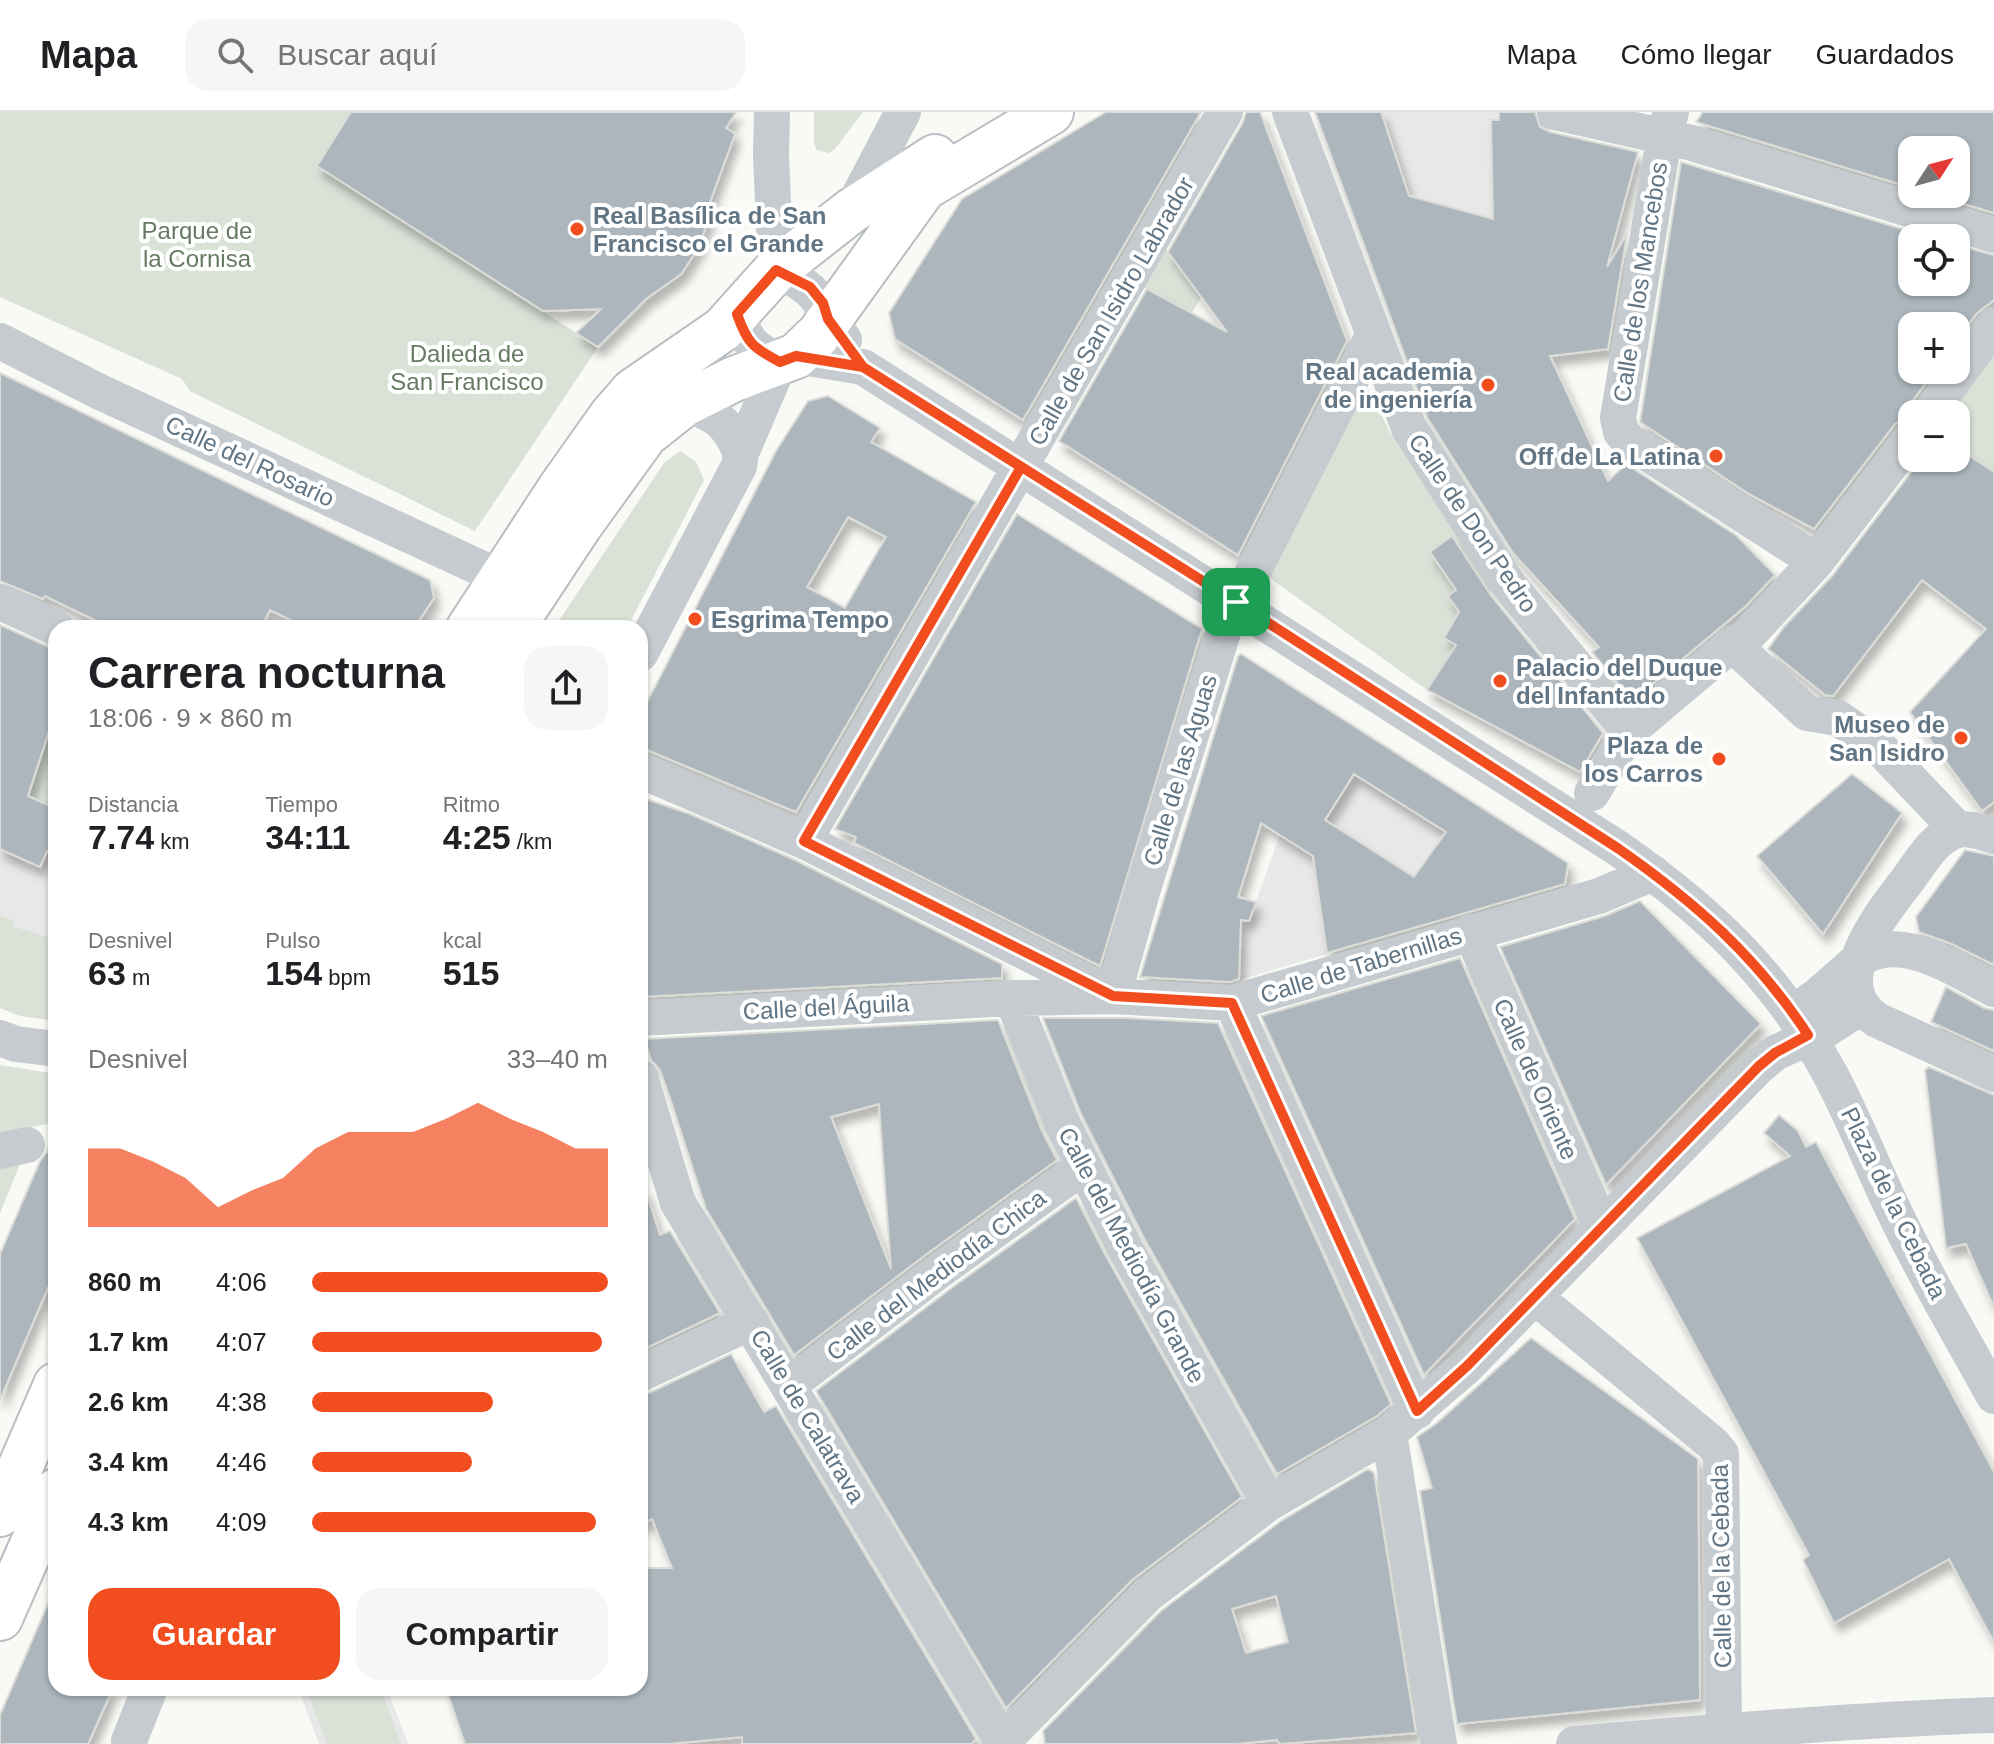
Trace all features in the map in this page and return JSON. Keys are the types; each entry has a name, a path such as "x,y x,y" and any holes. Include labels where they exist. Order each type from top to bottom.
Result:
{"main road":[{"path":"517,620 645,435 684,404 734,379 788,359 819,334 918,180 1009,112"},
{"path":"474,620 612,415 633,391 723,329 776,270 851,211 1051,112"},
{"path":"0,1514 48,1403"},
{"path":"0,1618 48,1509"}],"street":[{"path":"772,112 776,270 810,287 823,303 828,319 863,367"},
{"path":"851,211 903,112"},
{"name":"Calle de San Isidro Labrador","path":"804,841 1225,112"},
{"name":"Calle de Don Pedro","path":"1290,112 1409,428 1508,584 1629,731"},
{"path":"1555,112 1668,124 1994,235"},
{"name":"Calle de los Mancebos","path":"1668,124 1618,418 1621,432 1630,442 1809,558"},
{"path":"737,314 744,335 755,350 788,359 863,367"},
{"path":"1939,400 1994,325"},
{"name":"Calle de las Aguas","path":"1113,996 1224,629 1373,336"},
{"name":"Calle del Rosario","path":"0,341 100,392 502,578"},
{"path":"648,639 739,466 741,453 788,359"},
{"name":"Plaza de la Cebada","path":"863,367 1236,602 1653,873 1724,932 1769,980 1800,1024 1844,1100 1894,1211 1994,1396"},
{"path":"684,404 712,413 729,430 741,453"},
{"path":"1592,793 1629,731 1739,640 1898,453"},
{"path":"0,602 48,624"},
{"path":"1739,640 1807,713 1838,718 1980,827 1932,847 1872,927 1859,960 1856,990 1861,1007 1877,1020 1994,1074"},
{"path":"648,773 804,841 1113,996"},
{"name":"Calle de Tabernillas","path":"1012,998 1113,996 1232,1003 1599,896 1653,873"},
{"name":"Calle de Oriente","path":"1471,932 1601,1226"},
{"path":"1001,1743 1147,1595 1269,1503 1389,1433 1467,1366 1601,1226 1775,1053 1825,992 1859,960 1899,948 1919,953 1994,989"},
{"name":"Calle del Águila","path":"648,1018 1012,998"},
{"name":"Calle del Mediodía Grande","path":"1012,998 1062,1123 1125,1248 1269,1503"},
{"path":"1232,1003 1417,1411"},
{"path":"1800,1024 1825,1030 1861,1007"},
{"path":"0,1038 16,1044 48,1048"},
{"name":"Calle de Calatrava","path":"648,1104 678,1203 1001,1743"},
{"name":"Calle del Mediodía Chica","path":"789,1385 1084,1166"},
{"name":"Calle de la Cebada","path":"1534,1296 1713,1444 1721,1454 1724,1731"},
{"path":"648,1370 751,1322"},
{"path":"1389,1433 1439,1744"},
{"path":"129,1741 147,1696"},
{"path":"1574,1744 1679,1738 1724,1731 1896,1731 1994,1715"}],"shaded area":[{"path":"1315,112 1508,112 1550,121 1546,255 1394,222 1360,234"},
{"path":"0,624 48,646 48,1019 0,1008"},
{"path":"1341,719 1568,863 1565,884 1239,980 1241,920 1249,921 1292,801"},
{"path":"301,1696 390,1696 408,1744 319,1744"}],"green space":[{"name":"Parque de la Cornisa","path":"0,112 351,112 317,166 598,347 475,531 190,391 182,379 0,297"},
{"path":"814,112 863,112 829,153 817,150 814,144"},
{"path":"1162,243 1201,297 1192,313 1139,285"},
{"path":"1994,334 1994,472 1970,456 1970,400 1941,400 1954,384 1970,384 1970,364"},
{"path":"1364,381 1390,432 1493,588 1427,690 1264,574"},
{"path":"680,451 696,462 704,480 631,620 559,620 664,463"},
{"path":"48,734 48,805 28,796"},
{"path":"0,916 13,920 12,926 48,937 48,1020 20,1016 0,1008"},
{"path":"0,1065 48,1073 48,1124 0,1134"},
{"path":"20,1164 0,1213 0,1169"},
{"path":"309,1696 383,1696 401,1744 327,1744"}],"building":[{"name":"Real Basílica de San Francisco el Grande","path":"351,112 736,112 726,128 735,134 710,202 699,247 681,274 646,299 598,347 576,333 601,309 543,311 317,166"},
{"path":"1106,112 1201,112 1023,420 895,339 889,313 962,199"},
{"path":"1246,112 1260,112 1347,341 1238,555 1059,441 1147,289 1227,332 1168,252"},
{"path":"1315,112 1381,112 1409,196 1493,219 1491,120 1499,120 1499,112 1535,112 1540,127 1550,132 1638,152 1607,267 1627,234 1608,349 1550,356 1608,481 1626,464 1737,536 1775,575 1746,606 1632,701 1592,652 1599,647 1513,553 1428,419"},
{"path":"1703,112 1994,112 1994,213 1970,206 1970,136 1898,136 1898,184 1696,122"},
{"path":"1681,162 1898,228 1898,296 1970,296 1970,249 1994,255 1994,300 1970,322 1970,312 1898,312 1898,384 1925,384 1913,400 1898,400 1898,422 1814,529 1749,494 1640,422"},
{"path":"0,373 430,580 434,598 419,620 291,620 270,610 265,620 94,620 45,596 43,599 0,581"},
{"path":"828,396 880,428 871,442 976,502 796,812 648,750 648,700 776,451 808,401","holes":["848,517 886,537 845,608 807,587"]},
{"path":"1970,456 1994,472 1994,802 1982,811 1910,712 1986,629 1922,580 1833,696 1825,695 1768,649 1784,627 1832,576 1911,472 1970,472"},
{"path":"1017,514 1202,629 1100,966 854,843 856,837 835,829"},
{"name":"Palacio del Duque del Infantado","path":"1452,536 1492,597 1603,733 1580,772 1427,690 1456,645 1444,638 1459,612 1448,596 1456,590 1430,552"},
{"path":"0,625 48,646 48,734 28,796 48,805 48,851 40,867 0,849"},
{"path":"1241,654 1568,863 1565,884 1327,953 1313,856 1261,823 1238,897 1256,902 1249,921 1241,920 1239,979 1230,982 1140,977","holes":["1354,774 1446,832 1414,877 1325,820"]},
{"path":"1852,774 1902,813 1823,934 1757,856"},
{"path":"648,800 690,814 795,860 1002,964 1002,978 648,997"},
{"path":"1965,850 1994,856 1994,965 1919,932 1916,917"},
{"path":"1640,901 1761,1024 1606,1185 1500,947 1605,916"},
{"path":"1460,958 1575,1219 1424,1375 1261,1016"},
{"path":"1946,987 1984,1008 1994,1010 1994,1051 1931,1022"},
{"path":"1043,1018 1218,1023 1391,1404 1377,1416 1277,1474 1144,1238 1081,1114"},
{"path":"998,1020 1042,1131 1057,1160 794,1355 706,1209 660,1070 651,1060 648,1039","holes":["879,1104 891,1269 831,1117"]},
{"path":"1929,1067 1994,1095 1994,1307 1966,1244 1946,1248 1925,1070"},
{"path":"1779,1115 1798,1131 1806,1147 1816,1142 1994,1472 1994,1642 1949,1559 1834,1623 1803,1560 1809,1555 1637,1238 1790,1156 1764,1133"},
{"path":"48,1149 48,1288 0,1400 0,1254 40,1161"},
{"path":"648,1198 660,1235 670,1231 720,1313 648,1347"},
{"path":"1076,1198 1242,1497 1132,1580 1006,1708 816,1391"},
{"path":"1531,1338 1698,1459 1700,1700 1457,1724 1420,1491 1432,1488 1417,1437 1437,1423"},
{"path":"731,1354 764,1412 776,1406 976,1739 971,1744 742,1744 742,1737 668,1744 465,1744 449,1696 648,1696 648,1568 672,1568 652,1519 648,1521 649,1393"},
{"path":"1368,1469 1374,1473 1416,1733 1280,1744 1277,1740 1235,1744 1045,1744 1043,1731 1161,1611 1281,1521","holes":["1276,1596 1288,1642 1246,1653 1232,1609"]},
{"path":"48,1604 48,1696 109,1696 88,1744 0,1744 0,1715"}],"place":[{"name":"Real Basílica de San Francisco el Grande","path":"577,229"},
{"name":"Real academia de ingeniería","path":"1488,385"},
{"name":"Off de La Latina","path":"1716,456"},
{"name":"Esgrima Tempo","path":"695,619"},
{"name":"Palacio del Duque del Infantado","path":"1500,681"},
{"name":"Museo de San Isidro","path":"1961,738"},
{"name":"Plaza de los Carros","path":"1719,759"}],"route":[{"path":"1236,602 863,367 796,356 780,362 755,350 744,335 737,314 776,270 793,277 810,287 823,303 828,319 863,367 1021,467 804,841 1113,996 1232,1003 1417,1411 1467,1366 1759,1066 1775,1053 1808,1035 1781,995 1747,956 1677,890 1619,849 1236,602"}],"park label":[{"name":"Dalieda de San Francisco","path":"467,367"}]}
